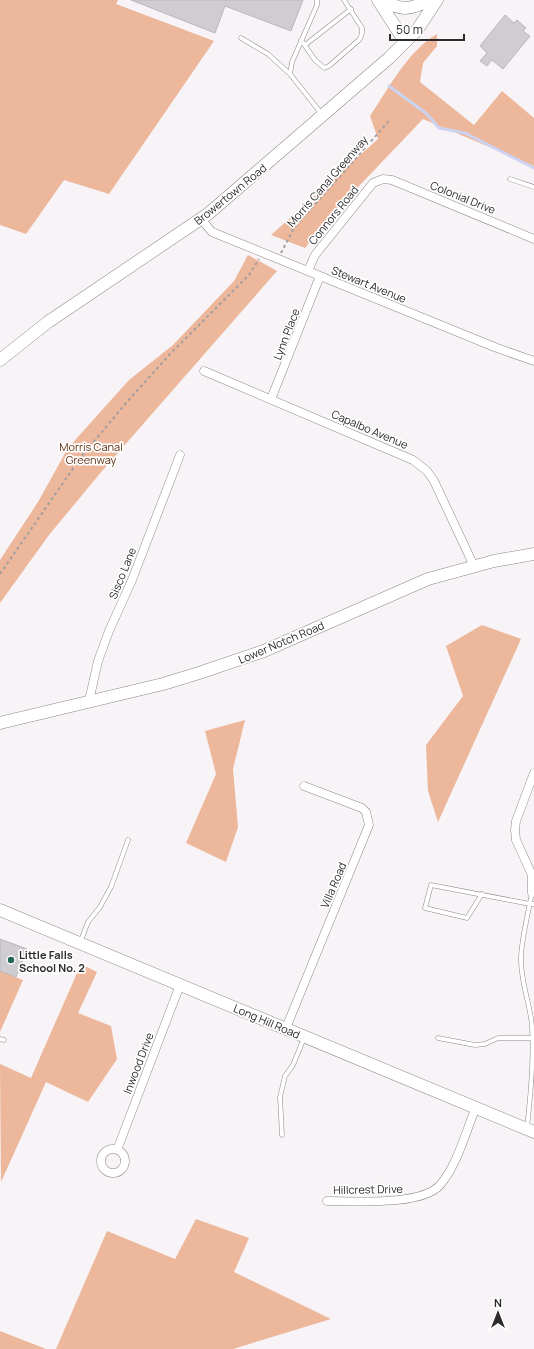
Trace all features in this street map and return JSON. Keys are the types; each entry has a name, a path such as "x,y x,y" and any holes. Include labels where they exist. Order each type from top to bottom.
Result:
{"street":[{"path":"378,0 395,6 415,8 428,0"},
{"path":"378,0 405,42"},
{"name":"Browertown Road","path":"0,360 48,322 201,219 323,116 405,42 417,30 437,0"},
{"name":"Colonial Drive","path":"383,179 392,180 534,239"},
{"name":"Connors Road","path":"308,271 315,255 368,189 373,183 383,179"},
{"name":"Stewart Avenue","path":"201,219 212,232 497,348 534,361"},
{"name":"Lynn Place","path":"271,399 320,276"},
{"name":"Capalbo Avenue","path":"204,371 413,460 427,471 434,482 474,566"},
{"name":"Sisco Lane","path":"89,701 98,661 109,631 132,580 180,455"},
{"name":"Lower Notch Road","path":"0,723 163,684 264,651 428,579 474,566 534,554"},
{"path":"532,894 531,871 516,840 515,830 520,808 534,773"},
{"name":"Villa Road","path":"286,1028 369,825 369,820 362,808 304,786"},
{"name":"Long Hill Road","path":"0,910 530,1130"},
{"name":"Inwood Drive","path":"117,1150 180,985"},
{"name":"Hillcrest Drive","path":"327,1201 405,1200 428,1193 439,1187 451,1169 476,1107"}],"lane":[{"path":"290,74 292,62 317,5 317,0"},
{"path":"301,40 324,68 329,66 360,39 362,33 359,21 344,0"},
{"path":"305,45 351,10"},
{"path":"242,38 268,54 290,74 323,116"},
{"path":"510,179 534,187"},
{"path":"80,943 88,922 100,907 111,887 128,840"},
{"path":"482,894 467,918 425,908 431,885 482,894 532,904"},
{"path":"530,1130 533,1078 533,1038 528,1000 523,983 521,957 532,904 532,894"},
{"path":"282,1134 280,1097 285,1076 293,1066 305,1036"},
{"path":"438,1038 475,1045 485,1044 498,1038 533,1038"}],"path":[{"name":"Morris Canal Greenway","path":"0,574 82,458 126,403 170,354 249,275 261,256 281,253 294,228 389,121"}],"green space":[{"path":"0,0 118,0 116,4 214,41 109,194 64,180 26,234 0,225"},
{"path":"437,34 437,46 423,63 420,82 474,125 502,91 534,118 534,166 423,119 339,207 305,248 271,235 378,139 370,116 399,71 417,50"},
{"name":"Morris Canal Greenway","path":"248,255 277,271 102,471 49,535 0,603 0,560 38,502 68,448 129,380 173,345 234,281"},
{"path":"482,625 521,639 438,822 428,791 426,745 463,696 446,646"},
{"path":"245,720 233,769 238,827 226,862 186,843 216,774 205,731"},
{"path":"81,964 97,972 78,1013 111,1026 117,1059 88,1102 46,1082 1,1182 0,1064 31,1078"},
{"path":"0,971 23,980 0,1032"},
{"path":"196,1219 249,1238 234,1272 331,1319 233,1349 56,1349 107,1231 175,1259"},
{"path":"0,1331 46,1349 0,1349"}],"building":[{"path":"131,0 303,0 291,31 225,6 215,33"},
{"path":"505,15 514,23 517,20 526,28 523,31 530,36 503,69 492,60 487,66 480,61 487,53 480,46"},
{"name":"Little Falls School No. 2","path":"0,939 27,949 16,977 0,971"}],"waterway":[{"path":"389,86 427,114 439,128 465,133 534,168"}],"place":[{"name":"Little Falls School No. 2","path":"11,960"}]}
